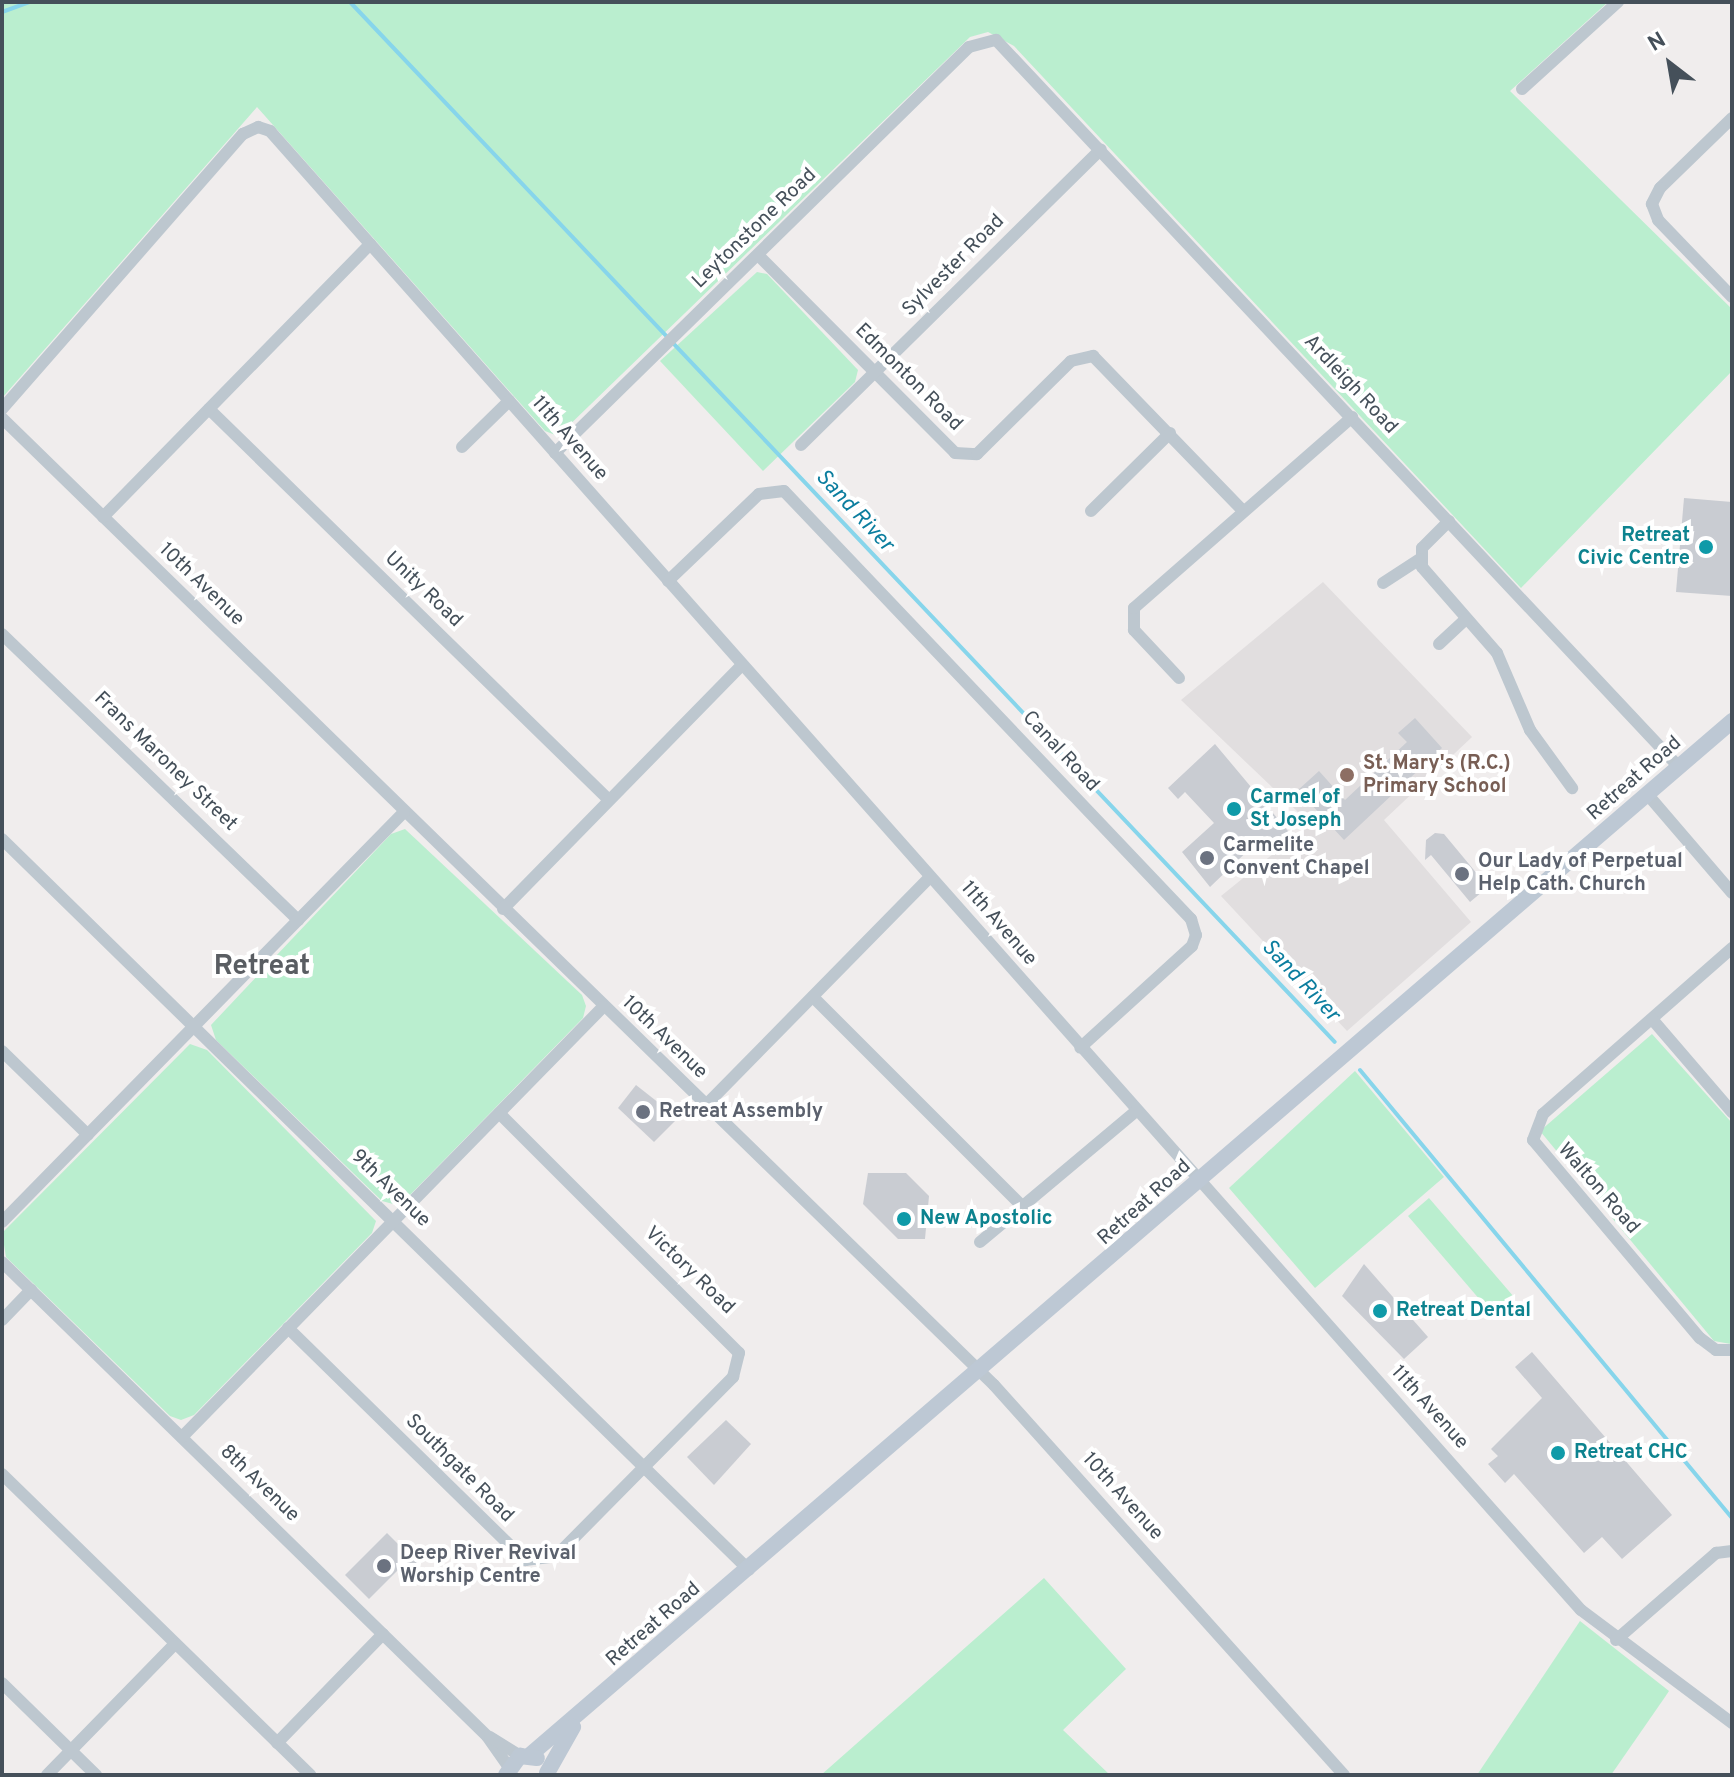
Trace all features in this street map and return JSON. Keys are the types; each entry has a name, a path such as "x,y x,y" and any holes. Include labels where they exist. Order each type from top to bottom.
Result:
{"main road":[{"name":"Retreat Road","path":"516,1763 583,1712 980,1373 1732,721"},
{"name":"Retreat Road","path":"546,1774 583,1712"},
{"path":"516,1763 546,1774"}],"street":[{"path":"1522,89 1618,2"},
{"name":"Ardleigh Road","path":"987,39 1004,44 1679,767"},
{"name":"Leytonstone Road","path":"555,453 969,47 987,39"},
{"path":"1732,118 1660,188 1652,209 1732,297"},
{"name":"11th Avenue","path":"2,409 243,134 258,127 272,133 1581,1610 1616,1640 1732,1723"},
{"name":"Sylvester Road","path":"801,445 1101,149"},
{"path":"103,517 370,244"},
{"name":"Edmonton Road","path":"758,255 874,372 964,456 982,450 1081,356 1102,360 1243,511"},
{"path":"462,447 509,401"},
{"name":"Unity Road","path":"209,409 609,800"},
{"path":"1179,678 1134,630 1131,614 1352,417"},
{"name":"10th Avenue","path":"2,418 980,1373 1344,1775"},
{"path":"1091,511 1170,433"},
{"name":"Canal Road","path":"668,581 759,494 773,488 788,494 1194,924 1192,946 1080,1048"},
{"path":"1383,583 1420,559 1425,544 1449,521"},
{"path":"1420,559 1466,619 1497,653 1530,730 1572,788"},
{"path":"1439,644 1466,619"},
{"name":"Frans Maroney Street","path":"2,634 298,920"},
{"path":"503,909 742,665"},
{"path":"1648,795 1732,893"},
{"path":"2,1222 404,812"},
{"name":"9th Avenue","path":"2,839 749,1570"},
{"path":"705,1106 930,877"},
{"name":"Walton Road","path":"1732,948 1543,1114 1533,1140 1700,1338 1716,1350 1732,1350"},
{"path":"813,997 1022,1206"},
{"path":"182,1437 603,1007"},
{"path":"1652,1019 1732,1112"},
{"path":"2,1051 88,1135"},
{"path":"980,1242 1136,1111"},
{"name":"Victory Road","path":"499,1113 739,1353 737,1372 644,1467"},
{"name":"8th Avenue","path":"2,1262 516,1763"},
{"path":"2,1320 31,1290"},
{"name":"Southgate Road","path":"288,1328 525,1560 556,1556 644,1467"},
{"path":"2,1474 310,1775"},
{"path":"1616,1640 1716,1553 1730,1550"},
{"path":"277,1743 383,1634"},
{"path":"47,1775 175,1644"},
{"path":"2,1683 96,1775"}],"shaded area":[{"name":"St. Mary's (R.C.) Primary School","path":"1323,582 1472,737 1384,820 1471,922 1347,1031 1221,896 1304,829 1293,816 1298,812 1181,700"}],"green space":[{"path":"2,2 1608,2 1510,91 1732,309 1732,371 1521,588 1014,46 988,32 970,37 558,436 545,431 257,107 2,398"},
{"path":"757,272 767,274 858,370 855,382 763,471 660,361"},
{"path":"405,829 582,995 586,1006 583,1018 406,1199 393,1204 382,1201 216,1040 211,1025 391,834"},
{"path":"1652,1034 1732,1123 1731,1344 1714,1341 1540,1131"},
{"path":"190,1044 207,1050 376,1221 372,1233 194,1415 181,1420 170,1416 6,1257 2,1233"},
{"path":"1355,1071 1444,1177 1315,1288 1229,1188"},
{"path":"1429,1198 1514,1297 1493,1315 1408,1216"},
{"path":"1044,1578 1126,1669 1063,1730 1110,1775 821,1775"},
{"path":"1580,1621 1669,1691 1665,1697 1611,1775 1477,1775"}],"building":[{"name":"Retreat Civic Centre","path":"1684,498 1732,502 1732,596 1676,592"},
{"path":"1415,718 1442,748 1344,840 1298,790 1319,771 1345,800 1407,742 1398,733"},
{"name":"Carmel of St Joseph","path":"1215,744 1293,837 1275,855 1260,839 1210,887 1182,852 1214,823 1185,792 1178,799 1168,788"},
{"name":"Our Lady of Perpetual Help Cath. Church","path":"1435,833 1444,834 1488,887 1470,902 1431,855 1425,860 1426,840"},
{"name":"Retreat Assembly","path":"636,1085 678,1118 654,1142 618,1108"},
{"name":"New Apostolic","path":"868,1173 906,1173 929,1196 925,1239 898,1239 863,1204"},
{"name":"Retreat Dental","path":"1364,1264 1428,1337 1404,1359 1342,1296"},
{"name":"Retreat CHC","path":"1532,1352 1672,1515 1622,1559 1602,1537 1584,1553 1514,1474 1505,1483 1488,1464 1498,1456 1491,1449 1542,1398 1515,1367"},
{"path":"726,1420 751,1444 714,1485 687,1457"},
{"name":"Deep River Revival Worship Centre","path":"387,1533 417,1563 404,1576 398,1570 369,1599 345,1575"}],"waterway":[{"name":"Sand River","path":"2,12 29,2"},
{"name":"Sand River","path":"350,2 1335,1042"},
{"name":"Sand River","path":"1360,1070 1732,1518"}],"place":[{"name":"Retreat Civic Centre","path":"1706,547"},
{"name":"St. Mary's (R.C.) Primary School","path":"1347,775"},
{"name":"Carmel of St Joseph","path":"1234,809"},
{"name":"Carmelite Convent Chapel","path":"1207,858"},
{"name":"Our Lady of Perpetual Help Cath. Church","path":"1462,874"},
{"name":"Retreat Assembly","path":"643,1112"},
{"name":"New Apostolic","path":"904,1219"},
{"name":"Retreat Dental","path":"1380,1311"},
{"name":"Retreat CHC","path":"1558,1453"},
{"name":"Deep River Revival Worship Centre","path":"384,1566"}],"district":[{"name":"Retreat","path":"262,967"}]}
